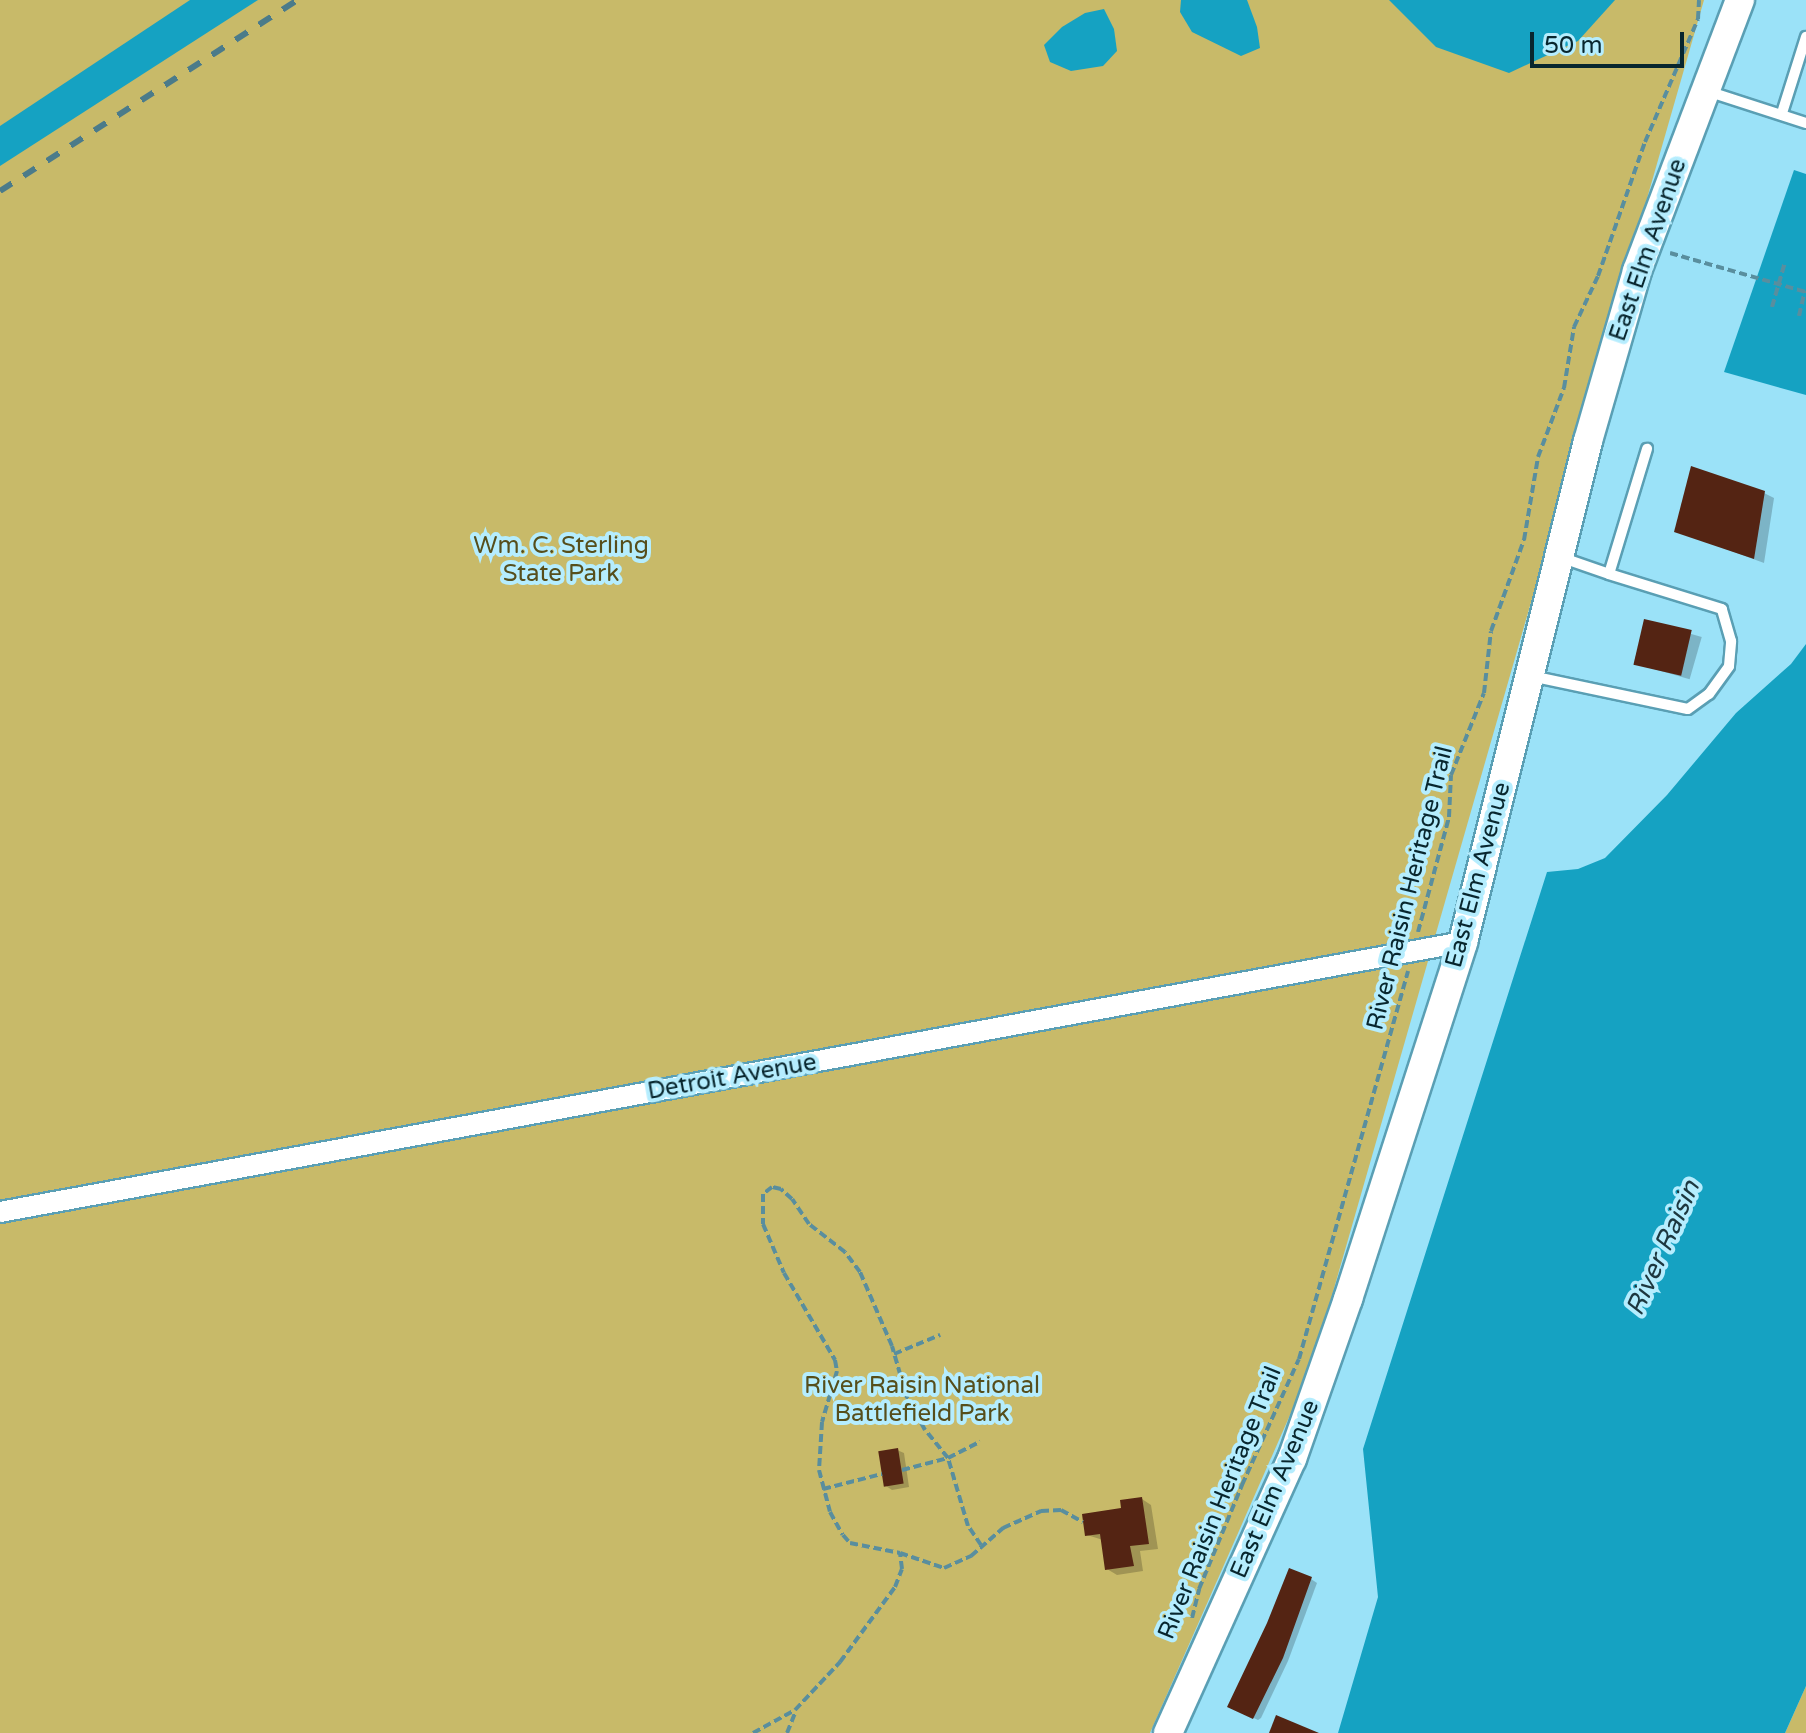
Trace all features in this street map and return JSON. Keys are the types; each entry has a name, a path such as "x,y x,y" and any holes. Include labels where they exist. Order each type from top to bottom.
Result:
{"main road":[{"name":"East Elm Avenue","path":"1168,1733 1292,1459 1348,1299 1463,942 1559,556 1619,333 1647,244 1740,0"}],"street":[{"name":"Detroit Avenue","path":"0,1212 1463,942"}],"lane":[{"path":"1782,113 1806,37"},
{"path":"1705,90 1806,123"},
{"path":"1609,574 1647,449"},
{"path":"1529,675 1688,709 1709,694 1729,666 1731,641 1722,609 1559,556"}],"path":[{"name":"River Raisin Heritage Trail","path":"1190,1626 1199,1589 1299,1359 1387,1057 1449,817 1451,775 1484,693 1491,631 1524,540 1538,457 1564,388 1574,327 1598,276 1645,142 1698,19 1699,0"},
{"path":"1647,244 1806,291 1799,316"},
{"path":"1772,307 1785,262"},
{"path":"981,1545 968,1526 948,1458 914,1413 894,1354 860,1272 845,1252 809,1224 792,1199 781,1189 772,1187 763,1194 763,1224 784,1273 835,1360 837,1371 822,1422 819,1470 836,1525 850,1543 900,1553 944,1568 964,1560 1003,1528 1041,1511 1061,1510 1083,1522"},
{"path":"894,1354 940,1335"},
{"path":"902,1470 948,1458 980,1442"},
{"path":"823,1489 882,1474"},
{"path":"753,1733 795,1710 840,1662 895,1587 902,1569 900,1553"},
{"path":"787,1733 795,1710"}],"green space":[{"name":"Wm. C. Sterling State Park","path":"0,0 1704,0 1312,1365 1150,1733 0,1733"},
{"path":"1806,1686 1806,1733 1785,1733"}],"water":[{"path":"190,0 258,0 0,166 0,126"},
{"path":"1181,0 1247,0 1257,27 1260,48 1241,56 1192,32 1180,12"},
{"path":"1389,0 1615,0 1578,41 1509,73 1436,47"},
{"path":"1104,9 1114,29 1117,51 1103,66 1071,71 1050,62 1044,45 1062,27 1085,13"},
{"path":"1794,170 1806,174 1806,395 1724,372"},
{"name":"River Raisin","path":"1806,644 1806,1686 1785,1733 1338,1733 1378,1597 1363,1449 1547,872 1578,869 1605,858 1667,795 1736,713 1791,664"}],"building":[{"path":"1691,466 1765,491 1754,559 1674,532"},
{"path":"1644,619 1692,630 1681,676 1633,665"},
{"path":"898,1448 904,1484 884,1487 878,1451"},
{"path":"1142,1497 1149,1544 1130,1546 1134,1566 1105,1570 1100,1534 1085,1536 1082,1514 1121,1508 1120,1500"},
{"path":"1289,1568 1312,1577 1283,1658 1253,1719 1227,1707"},
{"path":"1276,1715 1319,1733 1269,1733"}],"railway":[{"path":"0,191 297,0"}],"park label":[{"name":"River Raisin National Battlefield Park","path":"922,1400"}]}
